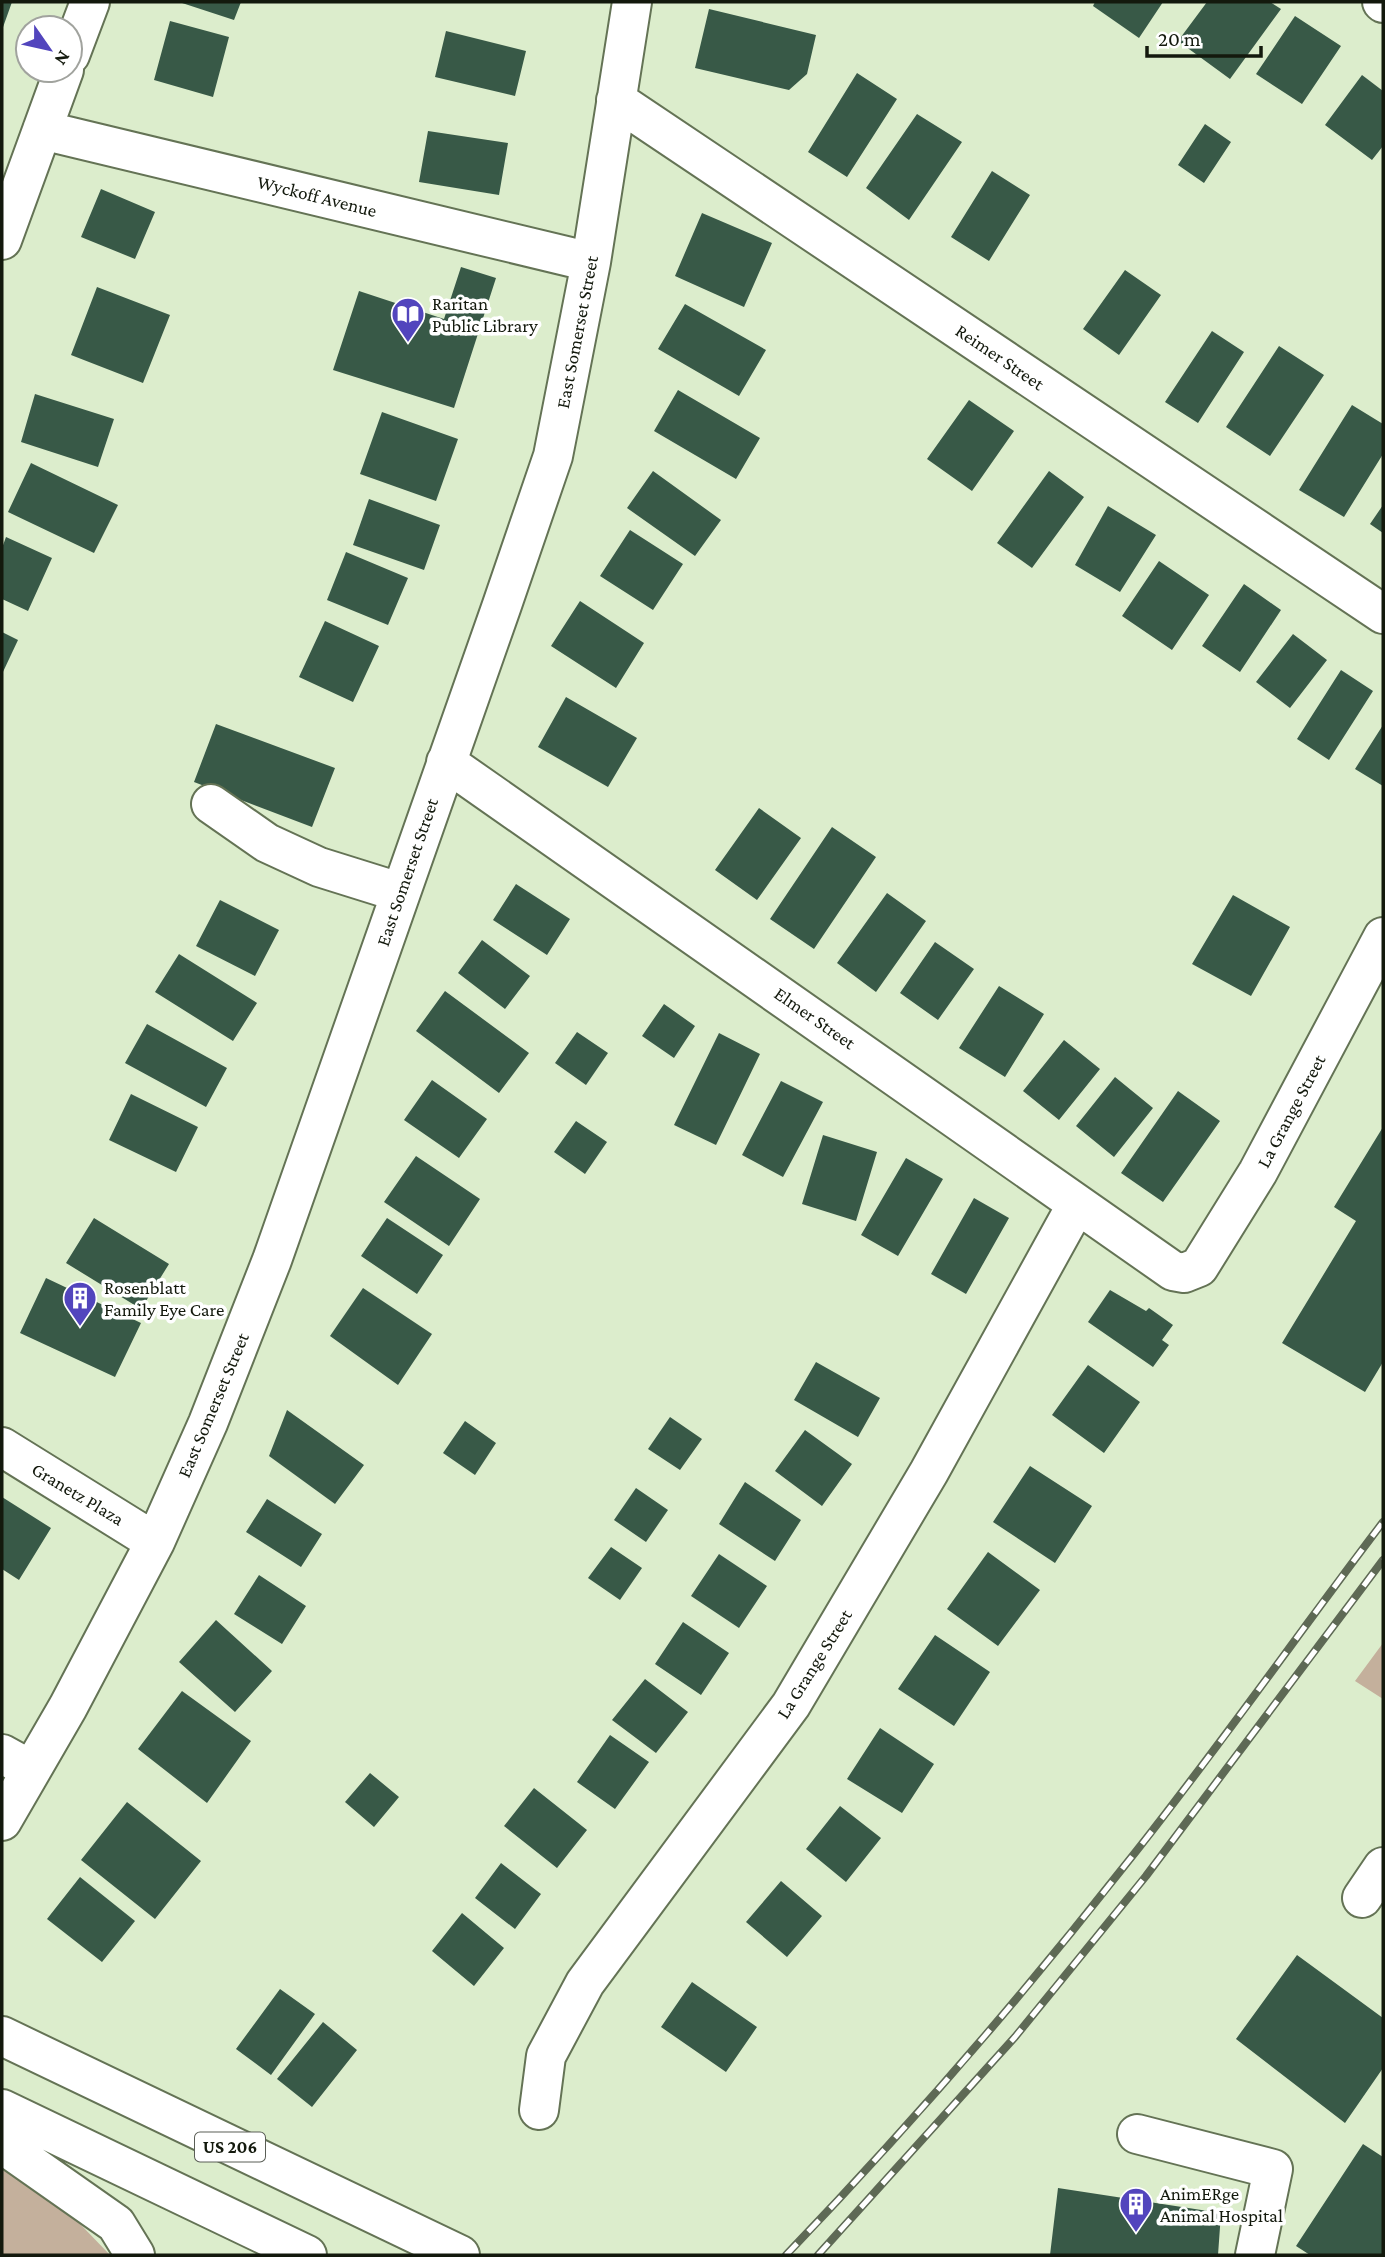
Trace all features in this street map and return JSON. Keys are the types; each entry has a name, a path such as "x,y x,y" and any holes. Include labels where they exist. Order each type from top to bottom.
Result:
{"main road":[{"name":"East Somerset Street","path":"2,1821 17,1762 68,1707 155,1542 208,1423 272,1260 553,456 591,262 632,2"},
{"path":"2,240 59,84"},
{"name":"Reimer Street","path":"616,100 1383,614"},
{"name":"Wyckoff Avenue","path":"42,130 591,262"},
{"name":"Elmer Street","path":"446,762 1173,1271 1184,1273"},
{"path":"211,804 267,843 319,867 400,892"},
{"name":"La Grange Street","path":"1184,1273 1199,1267 1258,1172 1383,937"},
{"name":"La Grange Street","path":"539,2110 546,2056 585,1983 792,1705 929,1472 1077,1204"},
{"name":"Granetz Plaza","path":"2,1447 155,1542"},
{"path":"1362,1898 1383,1867"},
{"name":"US 206","path":"2,2036 460,2255"},
{"path":"2,2109 307,2255"},
{"path":"1137,2134 1273,2169 1255,2255"},
{"path":"2,2144 116,2224 135,2255"}],"shaded area":[{"path":"1383,1643 1383,1699 1355,1681"},
{"path":"2,2164 57,2200 110,2255 2,2255"}],"building":[{"path":"2,2 12,2 2,30"},
{"path":"179,2 241,2 234,20"},
{"path":"1095,2 1163,2 1139,38 1093,6"},
{"path":"1207,2 1270,2 1281,9 1230,79 1178,41"},
{"path":"709,9 816,35 807,74 789,90 695,68"},
{"path":"1295,16 1341,46 1302,104 1256,74"},
{"path":"170,21 229,37 213,97 154,80"},
{"path":"446,31 526,51 515,96 435,77"},
{"path":"857,73 897,99 847,177 808,152"},
{"path":"1362,75 1383,91 1383,146 1372,160 1325,125"},
{"path":"917,114 962,142 909,220 866,188"},
{"path":"1205,124 1231,142 1204,183 1178,165"},
{"path":"428,131 508,143 499,195 419,182"},
{"path":"992,171 1030,195 989,261 951,237"},
{"path":"101,189 155,212 135,259 81,237"},
{"path":"702,213 772,243 744,307 675,276"},
{"name":"Raritan Public Library","path":"461,267 496,278 454,408 333,370 359,291 444,319"},
{"path":"1125,270 1161,295 1119,355 1083,329"},
{"path":"97,287 170,315 143,383 71,355"},
{"path":"685,304 766,350 739,396 658,349"},
{"path":"1212,331 1244,352 1198,423 1165,402"},
{"path":"1279,346 1324,375 1270,456 1226,427"},
{"path":"678,390 760,438 736,479 654,431"},
{"path":"35,394 114,419 98,467 21,442"},
{"path":"969,400 1014,431 972,491 927,459"},
{"path":"1352,405 1383,424 1383,454 1344,517 1299,490"},
{"path":"382,412 458,439 436,501 360,474"},
{"path":"31,463 118,505 94,553 8,512"},
{"path":"653,471 721,520 695,556 627,508"},
{"path":"1049,471 1084,497 1032,568 997,543"},
{"path":"369,499 440,525 424,570 353,545"},
{"path":"1383,505 1383,533 1370,524"},
{"path":"1108,506 1156,535 1120,592 1075,565"},
{"path":"630,530 683,564 653,610 600,576"},
{"path":"6,537 52,558 28,611 2,599 2,548"},
{"path":"346,552 408,578 388,625 327,600"},
{"path":"1159,561 1209,595 1172,650 1122,616"},
{"path":"1244,584 1281,610 1240,672 1202,646"},
{"path":"580,601 644,643 616,688 551,646"},
{"path":"325,621 379,646 353,702 299,677"},
{"path":"2,632 18,640 2,674"},
{"path":"1293,634 1327,660 1290,708 1256,682"},
{"path":"1341,670 1373,691 1329,760 1297,739"},
{"path":"566,697 637,738 608,787 538,747"},
{"path":"216,724 335,768 312,827 194,782"},
{"path":"1383,725 1383,786 1355,769"},
{"path":"759,808 801,838 757,900 715,870"},
{"path":"832,827 876,857 814,949 770,919"},
{"path":"516,884 570,919 547,955 493,920"},
{"path":"887,893 926,921 876,992 837,963"},
{"path":"1233,895 1290,927 1251,996 1192,964"},
{"path":"220,900 279,930 255,976 196,946"},
{"path":"482,940 530,976 505,1009 458,973"},
{"path":"935,942 974,969 938,1020 900,993"},
{"path":"179,954 257,1003 233,1041 155,992"},
{"path":"999,986 1044,1014 1005,1077 959,1048"},
{"path":"445,991 529,1053 499,1093 416,1031"},
{"path":"664,1004 695,1026 674,1058 642,1036"},
{"path":"147,1024 227,1068 206,1107 125,1063"},
{"path":"577,1032 608,1053 586,1085 555,1063"},
{"path":"719,1033 760,1054 716,1145 674,1125"},
{"path":"1064,1040 1100,1069 1059,1120 1023,1091"},
{"path":"1115,1077 1153,1108 1114,1157 1076,1126"},
{"path":"432,1080 487,1119 459,1158 404,1120"},
{"path":"781,1081 823,1102 783,1177 742,1155"},
{"path":"1178,1091 1220,1121 1163,1202 1121,1173"},
{"path":"131,1094 198,1127 176,1172 109,1140"},
{"path":"576,1121 607,1142 585,1174 554,1152"},
{"path":"1383,1127 1383,1362 1365,1392 1282,1343 1356,1221 1334,1207"},
{"path":"823,1135 877,1152 856,1221 802,1204"},
{"path":"416,1156 480,1199 449,1246 384,1202"},
{"path":"906,1158 943,1179 898,1256 861,1235"},
{"path":"974,1198 1009,1218 966,1294 931,1274"},
{"path":"94,1218 169,1264 141,1309 66,1263"},
{"path":"387,1218 443,1255 417,1294 361,1256"},
{"name":"Rosenblatt Family Eye Care","path":"46,1278 141,1323 115,1377 20,1333"},
{"path":"363,1288 432,1334 398,1385 330,1336"},
{"path":"1110,1290 1146,1311 1149,1308 1173,1325 1162,1340 1169,1345 1153,1367 1088,1322"},
{"path":"816,1362 880,1398 858,1437 794,1400"},
{"path":"1088,1365 1140,1402 1104,1453 1052,1415"},
{"path":"287,1410 364,1465 335,1504 269,1456"},
{"path":"670,1417 702,1439 680,1470 648,1449"},
{"path":"465,1421 496,1443 475,1475 443,1453"},
{"path":"805,1430 852,1464 822,1506 775,1471"},
{"path":"1030,1466 1092,1506 1055,1563 993,1522"},
{"path":"745,1482 801,1520 775,1561 719,1524"},
{"path":"636,1488 668,1510 646,1542 614,1520"},
{"path":"2,1497 51,1528 19,1580 2,1569"},
{"path":"267,1499 322,1534 301,1567 246,1532"},
{"path":"611,1547 642,1568 620,1600 588,1578"},
{"path":"988,1552 1040,1590 998,1646 947,1609"},
{"path":"719,1554 767,1586 739,1628 691,1596"},
{"path":"259,1575 306,1606 282,1644 234,1614"},
{"path":"216,1620 272,1671 235,1712 179,1662"},
{"path":"683,1622 729,1653 701,1695 655,1664"},
{"path":"935,1635 990,1672 954,1726 898,1689"},
{"path":"645,1679 688,1712 656,1753 612,1720"},
{"path":"182,1691 251,1741 207,1803 138,1749"},
{"path":"880,1728 934,1764 902,1813 847,1779"},
{"path":"610,1735 649,1762 615,1809 577,1782"},
{"path":"370,1773 399,1797 374,1827 345,1802"},
{"path":"534,1788 587,1830 557,1868 504,1826"},
{"path":"127,1802 201,1861 155,1919 81,1860"},
{"path":"840,1806 881,1838 846,1882 806,1849"},
{"path":"501,1863 541,1894 515,1929 475,1898"},
{"path":"80,1877 135,1921 102,1962 47,1919"},
{"path":"781,1881 822,1916 787,1957 746,1922"},
{"path":"462,1913 504,1948 474,1986 432,1951"},
{"path":"1297,1955 1383,2018 1383,2068 1345,2123 1236,2039"},
{"path":"692,1982 757,2027 726,2072 661,2027"},
{"path":"280,1989 315,2014 271,2075 236,2049"},
{"path":"323,2022 357,2050 312,2107 277,2079"},
{"path":"1363,2144 1383,2157 1383,2255 1310,2255 1296,2246"},
{"name":"AnimERge Animal Hospital","path":"1058,2188 1221,2213 1218,2255 1050,2255"}],"railway":[{"path":"786,2255 918,2112 1086,1915 1192,1780 1383,1522"},
{"path":"818,2255 1015,2037 1146,1876 1383,1560"}],"place":[{"name":"Raritan Public Library","path":"408,344"},
{"name":"Rosenblatt Family Eye Care","path":"80,1328"},
{"name":"AnimERge Animal Hospital","path":"1136,2234"}]}
